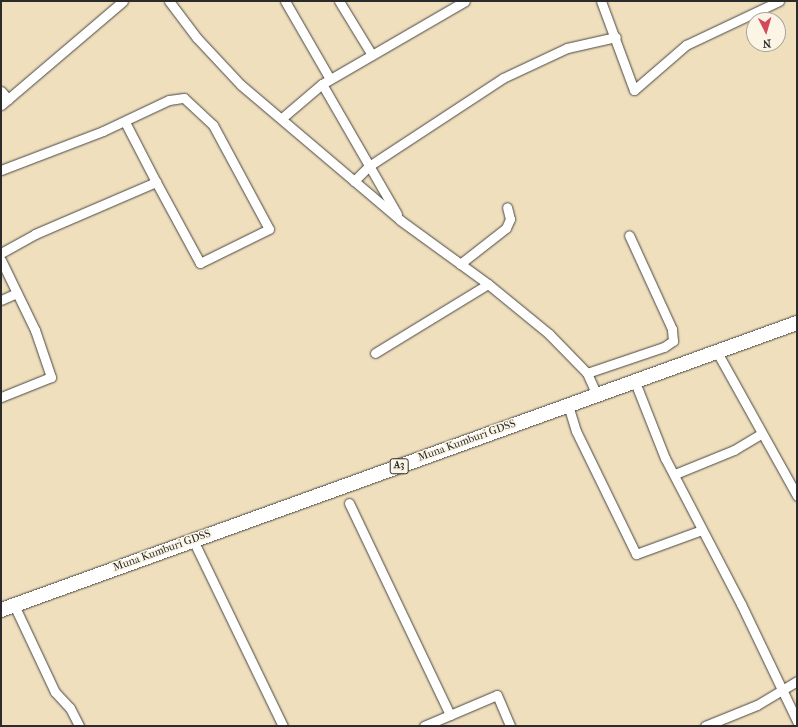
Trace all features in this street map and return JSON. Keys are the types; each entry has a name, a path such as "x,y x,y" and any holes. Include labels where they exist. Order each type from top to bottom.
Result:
{"highway":[{"name":"Muna Kumburi GDSS","path":"1,599 595,390 797,313"},
{"name":"Muna Kumburi GDSS","path":"7,607 568,405 595,390 635,382 797,323"}],"street":[{"path":"1,91 4,102 123,1"},
{"path":"169,1 197,38 241,85 282,118 400,220 488,284 549,334 588,373 595,390"},
{"path":"285,1 330,79"},
{"path":"339,1 372,55"},
{"path":"282,118 322,84 454,4 465,1"},
{"path":"601,1 616,37 634,90 686,45 778,1"},
{"path":"354,181 369,166 502,78 567,48 616,37"},
{"path":"322,84 400,220"},
{"path":"1,170 125,122 169,100 184,98 213,125 269,229 200,263 125,122"},
{"path":"1,253 35,234 156,182"},
{"path":"460,264 506,228 510,219 507,207"},
{"path":"588,373 664,347 673,341 672,329 629,235"},
{"path":"1,260 35,330 51,377 1,397"},
{"path":"375,353 488,284"},
{"path":"1,300 17,293"},
{"path":"717,352 762,434 793,478 797,496"},
{"path":"635,382 653,432 784,689 797,721"},
{"path":"568,405 576,431 636,554 702,530"},
{"path":"675,474 734,450 762,434"},
{"path":"349,503 450,714"},
{"path":"193,540 282,726"},
{"path":"7,607 55,692 70,708 79,726"},
{"path":"705,726 757,705 797,681"},
{"path":"424,726 497,695 510,726"}]}
